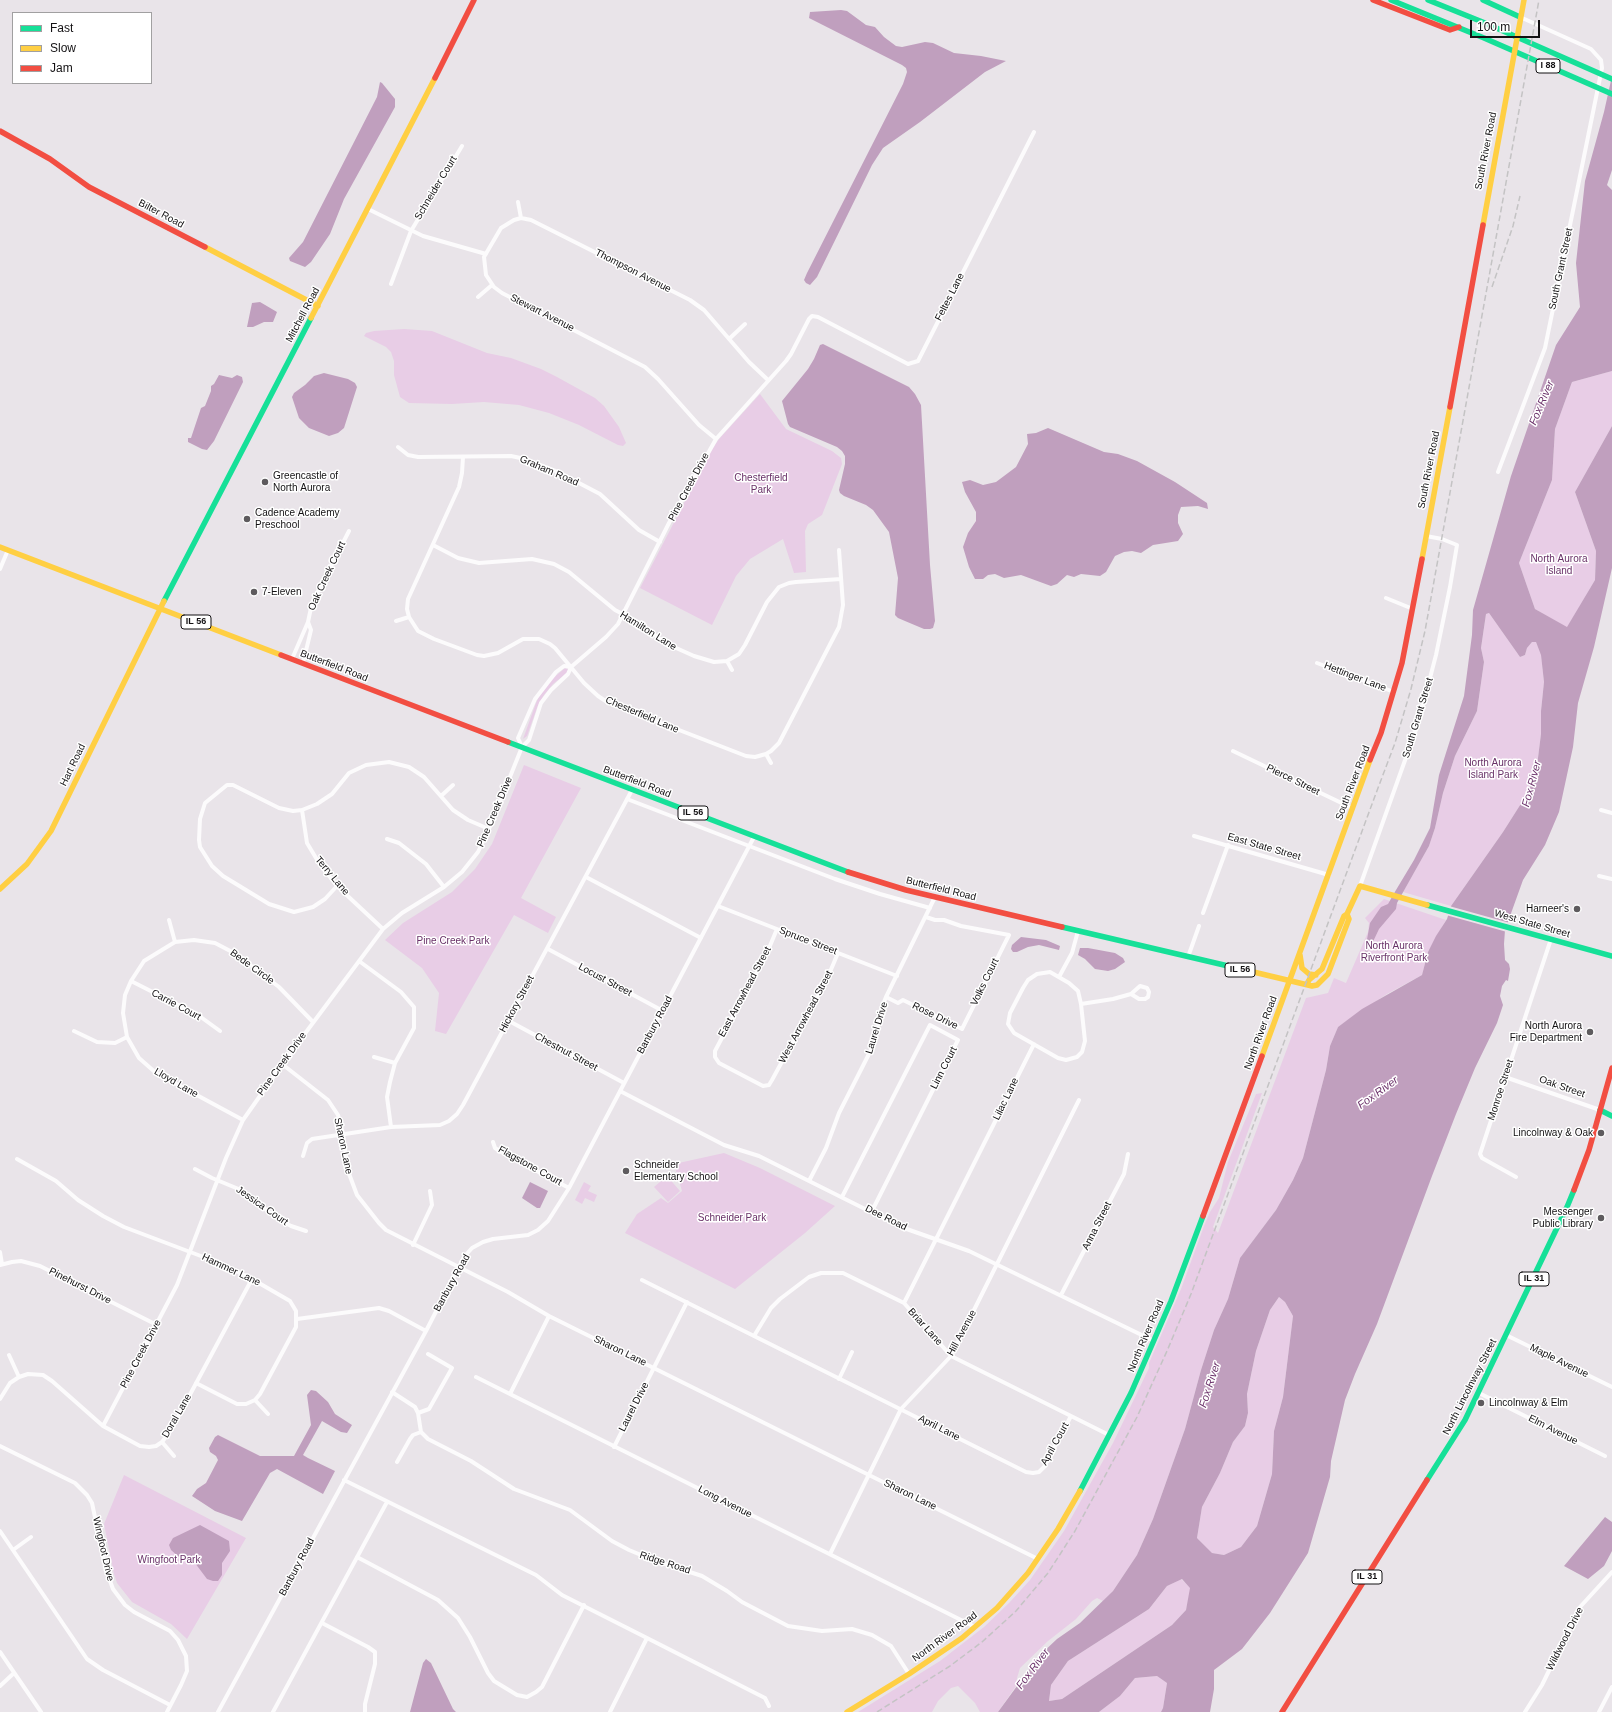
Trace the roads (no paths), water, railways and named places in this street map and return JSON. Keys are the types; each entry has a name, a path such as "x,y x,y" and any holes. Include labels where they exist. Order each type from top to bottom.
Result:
{"main road":[{"name":"Mitchell Road","path":"146,638 368,209 474,0"},
{"name":"I 88","path":"1373,0 1450,30 1459,27"},
{"name":"I 88","path":"1391,0 1459,27 1612,94"},
{"name":"I 88","path":"1428,0 1485,23 1612,79"},
{"path":"1482,0 1520,17"},
{"name":"South River Road","path":"1329,875 1352,808 1381,732 1394,692 1405,650 1524,0"},
{"name":"Bilter Road","path":"0,131 50,159 89,187 318,306"},
{"name":"Butterfield Road","path":"0,547 851,873 935,897 1289,982 1307,984"},
{"name":"Hart Road","path":"0,889 27,864 51,831 146,638"},
{"name":"North River Road","path":"847,1712 909,1674 976,1627 1008,1597 1038,1559 1067,1514 1109,1435 1154,1341 1193,1243 1329,875"},
{"name":"West State Street","path":"1360,886 1612,956"},
{"name":"IL 56","path":"1347,914 1349,918 1328,974 1317,985 1312,986 1307,984 1309,980 1316,976 1322,969 1344,916 1347,914 1360,886"},
{"path":"1300,955 1302,968 1309,974 1316,976"},
{"name":"North Lincolnway Street","path":"1282,1712 1452,1442 1479,1393 1567,1207 1589,1150 1612,1068"},
{"name":"Oak Street","path":"1600,1110 1612,1116"}],"street":[{"name":"South Grant Street","path":"1498,472 1545,348 1602,68 1601,60 1591,49 1520,17"},
{"name":"Feltes Lane","path":"818,317 908,364 918,361 1034,132"},
{"name":"Schneider Court","path":"391,284 411,231 462,146"},
{"path":"478,297 492,285 488,280 485,270 484,257 501,228 507,223 521,218 518,202"},
{"path":"368,209 411,231 486,254"},
{"name":"Thompson Avenue","path":"521,218 541,223 690,300 704,310 768,380"},
{"name":"Stewart Avenue","path":"492,285 502,293 645,367 658,379 699,425 716,438"},
{"name":"Pine Creek Drive","path":"103,1426 177,1285 233,1140 243,1120 282,1064 383,929 402,913 444,887 470,862 484,841 522,748 529,740 541,703 551,690 568,674 571,667 610,633 623,614 673,516 716,438 791,354 809,319 812,316 818,317"},
{"path":"729,338 745,324"},
{"name":"Graham Road","path":"398,447 408,455 418,457 517,457 556,471 600,494 639,530 660,542"},
{"path":"396,621 408,617 408,599 459,487 463,457"},
{"name":"Oak Creek Court","path":"292,659 308,622 312,603 348,531"},
{"name":"South Grant Street","path":"1360,886 1424,706 1436,655 1457,545 1442,539 1426,536"},
{"name":"Hamilton Lane","path":"433,545 458,558 479,563 532,559 560,566 609,606 638,622 672,648 714,662 727,661"},
{"path":"0,569 8,550"},
{"path":"771,763 766,754 779,743 839,627 843,605 839,550"},
{"path":"732,670 727,661 742,650 767,602 779,587 796,582 841,578"},
{"path":"1386,598 1413,609"},
{"name":"Chesterfield Lane","path":"408,617 414,627 423,635 477,655 488,656 498,653 523,638 539,639 550,644 584,683 598,696 619,708 746,756 755,757 766,754"},
{"name":"Oak Creek Court","path":"303,663 311,630 308,622"},
{"name":"Hettinger Lane","path":"1317,663 1394,692"},
{"name":"Pine Creek Drive","path":"522,748 518,738 535,698 556,672 564,666 571,667"},
{"name":"Pierce Street","path":"1233,751 1352,808"},
{"path":"338,886 326,899 313,907 302,911 294,912 269,904 223,876 212,866 200,847 199,840 203,806 207,800 227,785 235,785 279,808 302,810 317,804 332,794 350,773 366,765 379,762 389,762 409,767 424,777 453,810 468,820 489,829"},
{"path":"441,796 453,785"},
{"name":"Hickory Street","path":"303,1156 307,1143 312,1140 391,1127 440,1125 449,1121 457,1114 464,1105 632,790"},
{"path":"627,799 852,885 930,908"},
{"name":"Terry Lane","path":"302,810 307,843 319,863 338,886 383,929"},
{"path":"1601,810 1612,813"},
{"name":"Banbury Road","path":"218,1712 426,1331 464,1257 472,1248 483,1242 493,1239 523,1236 538,1230 548,1221 569,1188 702,938 754,836"},
{"name":"East State Street","path":"1194,836 1329,875"},
{"path":"387,839 399,843 426,864 444,887"},
{"path":"1203,913 1228,845"},
{"path":"1599,876 1612,879"},
{"path":"586,877 702,938"},
{"name":"Laurel Drive","path":"809,1181 826,1148 839,1113 873,1046 882,1007 935,897"},
{"name":"Spruce Street","path":"718,906 897,976"},
{"name":"Volks Court","path":"926,917 935,920 944,920 961,926 1008,934 962,1029"},
{"path":"169,920 175,942"},
{"path":"1188,957 1199,926"},
{"name":"East Arrowhead Street","path":"772,1080 769,1085 763,1086 722,1065 717,1060 715,1054 716,1047 766,953 777,929"},
{"path":"1059,977 1072,953 1078,931"},
{"name":"Monroe Street","path":"1516,1177 1480,1156 1551,939"},
{"name":"Bede Circle","path":"127,1038 123,1013 125,995 131,981 144,961 175,942 194,940 215,944 236,954 279,987 313,1022"},
{"name":"Locust Street","path":"548,948 663,1011"},
{"name":"West Arrowhead Street","path":"772,1080 827,979 838,953"},
{"path":"359,961 401,992 414,1007 414,1028 395,1064 387,1097 391,1127"},
{"path":"1050,972 1059,977 1078,991 1081,1004 1085,1041 1082,1052 1076,1057 1066,1060 1058,1058 1014,1034 1008,1024 1010,1013 1023,988 1028,980 1037,974 1050,972"},
{"name":"Carrie Court","path":"131,981 198,1015 220,1031"},
{"path":"1081,1004 1113,999 1131,994"},
{"name":"Rose Drive","path":"886,998 898,1002 903,1000 962,1029"},
{"name":"Chestnut Street","path":"508,1021 624,1083"},
{"name":"Linn Court","path":"842,1197 930,1025 958,1040 872,1211"},
{"path":"74,1031 97,1042 115,1043 127,1038"},
{"name":"Lloyd Lane","path":"127,1038 139,1058 156,1073 243,1120"},
{"name":"Lilac Lane","path":"904,1303 1034,1044"},
{"path":"374,1057 395,1064"},
{"name":"Sharon Lane","path":"282,1064 328,1100 338,1115 343,1134 348,1171 357,1195 386,1230 458,1268 508,1292 549,1316 1038,1559"},
{"name":"Oak Street","path":"1505,1077 1600,1110"},
{"name":"Dee Road","path":"620,1091 724,1145 759,1156 872,1211 901,1227 969,1251 1154,1341"},
{"name":"Hill Avenue","path":"830,1554 901,1409 951,1356 1079,1100"},
{"name":"Flagstone Court","path":"494,1142 495,1148 501,1152 569,1188"},
{"name":"Anna Street","path":"1061,1295 1124,1174 1128,1154"},
{"name":"Hammer Lane","path":"17,1159 56,1181 78,1200 124,1227 191,1252 252,1279 288,1299 296,1311 297,1319"},
{"name":"Jessica Court","path":"195,1169 240,1190 278,1219 306,1231"},
{"path":"413,1245 432,1205 430,1191"},
{"path":"0,1252 1,1265"},
{"name":"Pinehurst Drive","path":"1,1265 21,1261 40,1266 157,1325"},
{"name":"Briar Lane","path":"754,1336 766,1314 775,1303 809,1277 821,1273 843,1273 904,1303 951,1356 1109,1435"},
{"name":"Doral Lane","path":"19,1377 33,1374 47,1377 103,1426 144,1447 156,1446 162,1442 171,1430 252,1279"},
{"name":"April Lane","path":"642,1280 1026,1472 1039,1472"},
{"name":"Laurel Drive","path":"614,1447 687,1302"},
{"path":"196,1383 237,1404 246,1404 255,1400 260,1394 295,1330 297,1319 379,1308 389,1311 426,1331"},
{"path":"510,1394 549,1316"},
{"name":"Maple Avenue","path":"1506,1335 1612,1387"},
{"path":"839,1378 852,1352"},
{"path":"418,1413 429,1409 452,1368 428,1354"},
{"path":"0,1399 10,1383 19,1377 9,1355"},
{"name":"Long Avenue","path":"476,1377 976,1627"},
{"path":"392,1392 410,1402 418,1413 421,1432 413,1435 397,1462"},
{"name":"Elm Avenue","path":"1479,1393 1606,1456"},
{"path":"255,1400 268,1414"},
{"name":"April Court","path":"1039,1472 1044,1467 1071,1416"},
{"name":"Ridge Road","path":"421,1432 428,1440 471,1461 514,1489 559,1505 578,1514 612,1541 629,1550 653,1560 702,1576 727,1590 742,1602 788,1626 822,1632 852,1629 872,1635 891,1646 909,1674"},
{"path":"162,1442 174,1456"},
{"name":"Wingfoot Drive","path":"0,1446 75,1483 87,1495 92,1503 106,1570 113,1589 125,1605 134,1612 170,1632 178,1640 184,1650 187,1671 167,1712"},
{"path":"344,1480 536,1576 562,1595 765,1698 769,1706"},
{"path":"273,1712 387,1502"},
{"path":"0,1531 87,1659 103,1670 170,1706"},
{"path":"13,1550 31,1537"},
{"path":"357,1557 438,1600 458,1618 470,1637 488,1673 494,1681 517,1695 526,1697 542,1687 584,1605"},
{"name":"Wildwood Drive","path":"1525,1712 1542,1685 1580,1607 1612,1572"},
{"path":"322,1623 375,1652 375,1664 365,1704 365,1712"},
{"path":"610,1712 647,1638"},
{"path":"0,1652 41,1712"},
{"path":"0,1686 14,1673"},
{"path":"1599,1712 1612,1687"}],"water":[{"path":"847,11 866,25 875,27 884,37 896,46 902,47 925,42 933,43 954,53 1006,61 985,72 920,122 883,148 872,165 817,277 810,285 804,280 807,273 903,84 907,72 906,68 902,65 809,18 810,12"},
{"name":"Fox River","path":"1612,76 1612,170 1607,185 1612,190 1612,371 1572,382 1555,429 1552,480 1519,563 1535,609 1567,627 1595,580 1596,551 1575,492 1612,426 1612,568 1594,647 1578,703 1573,747 1559,812 1545,845 1523,880 1505,930 1505,960 1509,964 1510,969 1508,981 1506,980 1502,986 1500,996 1503,1005 1497,1023 1475,1068 1456,1114 1377,1324 1345,1400 1331,1461 1330,1477 1308,1553 1270,1613 1242,1649 1214,1670 1214,1689 1210,1712 1161,1712 1167,1683 1157,1676 1135,1678 1120,1696 1099,1712 998,1712 1039,1656 1057,1639 1080,1623 1113,1591 1137,1555 1153,1519 1185,1429 1201,1370 1214,1330 1228,1299 1240,1258 1276,1210 1293,1180 1303,1158 1326,1070 1330,1046 1338,1027 1362,1009 1422,975 1428,952 1447,919 1451,906 1503,832 1529,791 1537,766 1541,734 1541,711 1544,682 1541,655 1536,642 1532,642 1527,648 1525,655 1520,657 1489,613 1486,614 1481,648 1484,662 1477,711 1455,756 1443,793 1435,828 1429,846 1397,903 1396,909 1379,929 1370,948 1364,956 1370,923 1381,907 1388,904 1414,860 1430,828 1439,775 1464,696 1472,635 1473,610 1511,476 1556,345 1580,307 1576,263 1585,181 1604,112","holes":["1279,1297 1285,1302 1293,1316 1283,1397 1274,1431 1272,1474 1257,1526 1241,1547 1224,1555 1212,1553 1197,1538 1202,1507 1220,1473 1233,1442 1245,1426 1248,1413 1247,1394 1256,1351 1270,1310","1182,1579 1190,1588 1186,1610 1172,1625 1062,1699 1049,1701 1051,1685 1068,1661 1149,1609 1167,1586"]},
{"path":"380,82 395,99 395,107 344,199 330,234 311,262 305,267 290,261 289,258 303,242 377,97"},
{"path":"260,302 277,312 273,322 264,322 253,327 247,327 252,303"},
{"path":"823,344 909,387 921,405 930,565 935,621 933,628 924,629 898,618 895,615 898,578 889,532 873,510 866,505 840,493 839,490 845,464 845,456 842,451 837,447 790,427 788,424 782,401 808,369 820,345"},
{"path":"324,373 348,379 355,383 357,387 344,428 338,433 329,436 309,428 299,418 292,397 294,393 314,376"},
{"path":"219,375 232,378 237,375 242,377 243,382 214,441 207,450 188,442 188,438 191,438 201,408 205,406 211,391 211,386 214,384"},
{"path":"1048,428 1104,452 1118,454 1137,461 1175,482 1207,503 1208,509 1198,506 1181,507 1178,515 1178,523 1183,534 1178,541 1153,545 1141,553 1132,551 1124,552 1115,556 1106,572 1100,576 1081,574 1074,577 1067,575 1057,584 1051,586 1021,575 1004,578 995,574 988,575 983,579 975,579 969,567 963,547 968,533 976,521 976,512 965,492 962,482 970,480 983,485 996,482 1016,467 1028,444 1027,434 1036,433"},
{"path":"1021,937 1046,940 1060,946 1059,950 1039,945 1013,952 1011,949 1012,945"},
{"path":"1080,948 1115,953 1123,958 1125,962 1115,969 1108,971 1095,969 1085,959 1078,955"},
{"path":"530,1182 548,1191 540,1208 537,1208 522,1198"},
{"path":"311,1390 316,1391 328,1402 335,1414 352,1425 347,1433 341,1432 322,1421 303,1455 335,1471 323,1494 277,1469 270,1473 242,1521 215,1511 192,1496 197,1489 206,1483 218,1460 216,1456 210,1452 209,1448 215,1437 218,1435 260,1456 294,1456 311,1425 307,1395"},
{"path":"1605,1517 1612,1522 1612,1551 1604,1566 1588,1579 1564,1566"},
{"path":"200,1525 229,1541 230,1551 222,1563 222,1575 218,1581 207,1579 195,1563 179,1557 171,1550 169,1545 173,1538"},
{"path":"426,1659 431,1663 453,1709 456,1712 410,1712 423,1663"}],"railway":[{"path":"877,1712 950,1666 982,1642 1016,1611 1048,1573 1075,1531 1137,1417 1191,1294 1395,743 1411,689 1425,631 1539,0"},
{"path":"1492,287 1513,226 1520,196"}],"place":[{"name":"Greencastle of North Aurora","path":"265,482"},
{"name":"Cadence Academy Preschool","path":"247,519"},
{"name":"7-Eleven","path":"254,592"},
{"name":"Harneer's","path":"1577,909"},
{"name":"North Aurora Fire Department","path":"1590,1032"},
{"name":"Lincolnway & Oak","path":"1601,1133"},
{"name":"Schneider Elementary School","path":"626,1171"},
{"name":"Messenger Public Library","path":"1601,1218"},
{"name":"Lincolnway & Elm","path":"1481,1403"}],"park label":[{"name":"Chesterfield Park","path":"761,484"},
{"name":"North Aurora Island","path":"1559,564"},
{"name":"North Aurora Island Park","path":"1493,768"},
{"name":"Pine Creek Park","path":"453,941"},
{"name":"North Aurora Riverfront Park","path":"1394,952"},
{"name":"Schneider Park","path":"732,1218"},
{"name":"Wingfoot Park","path":"169,1560"}]}
